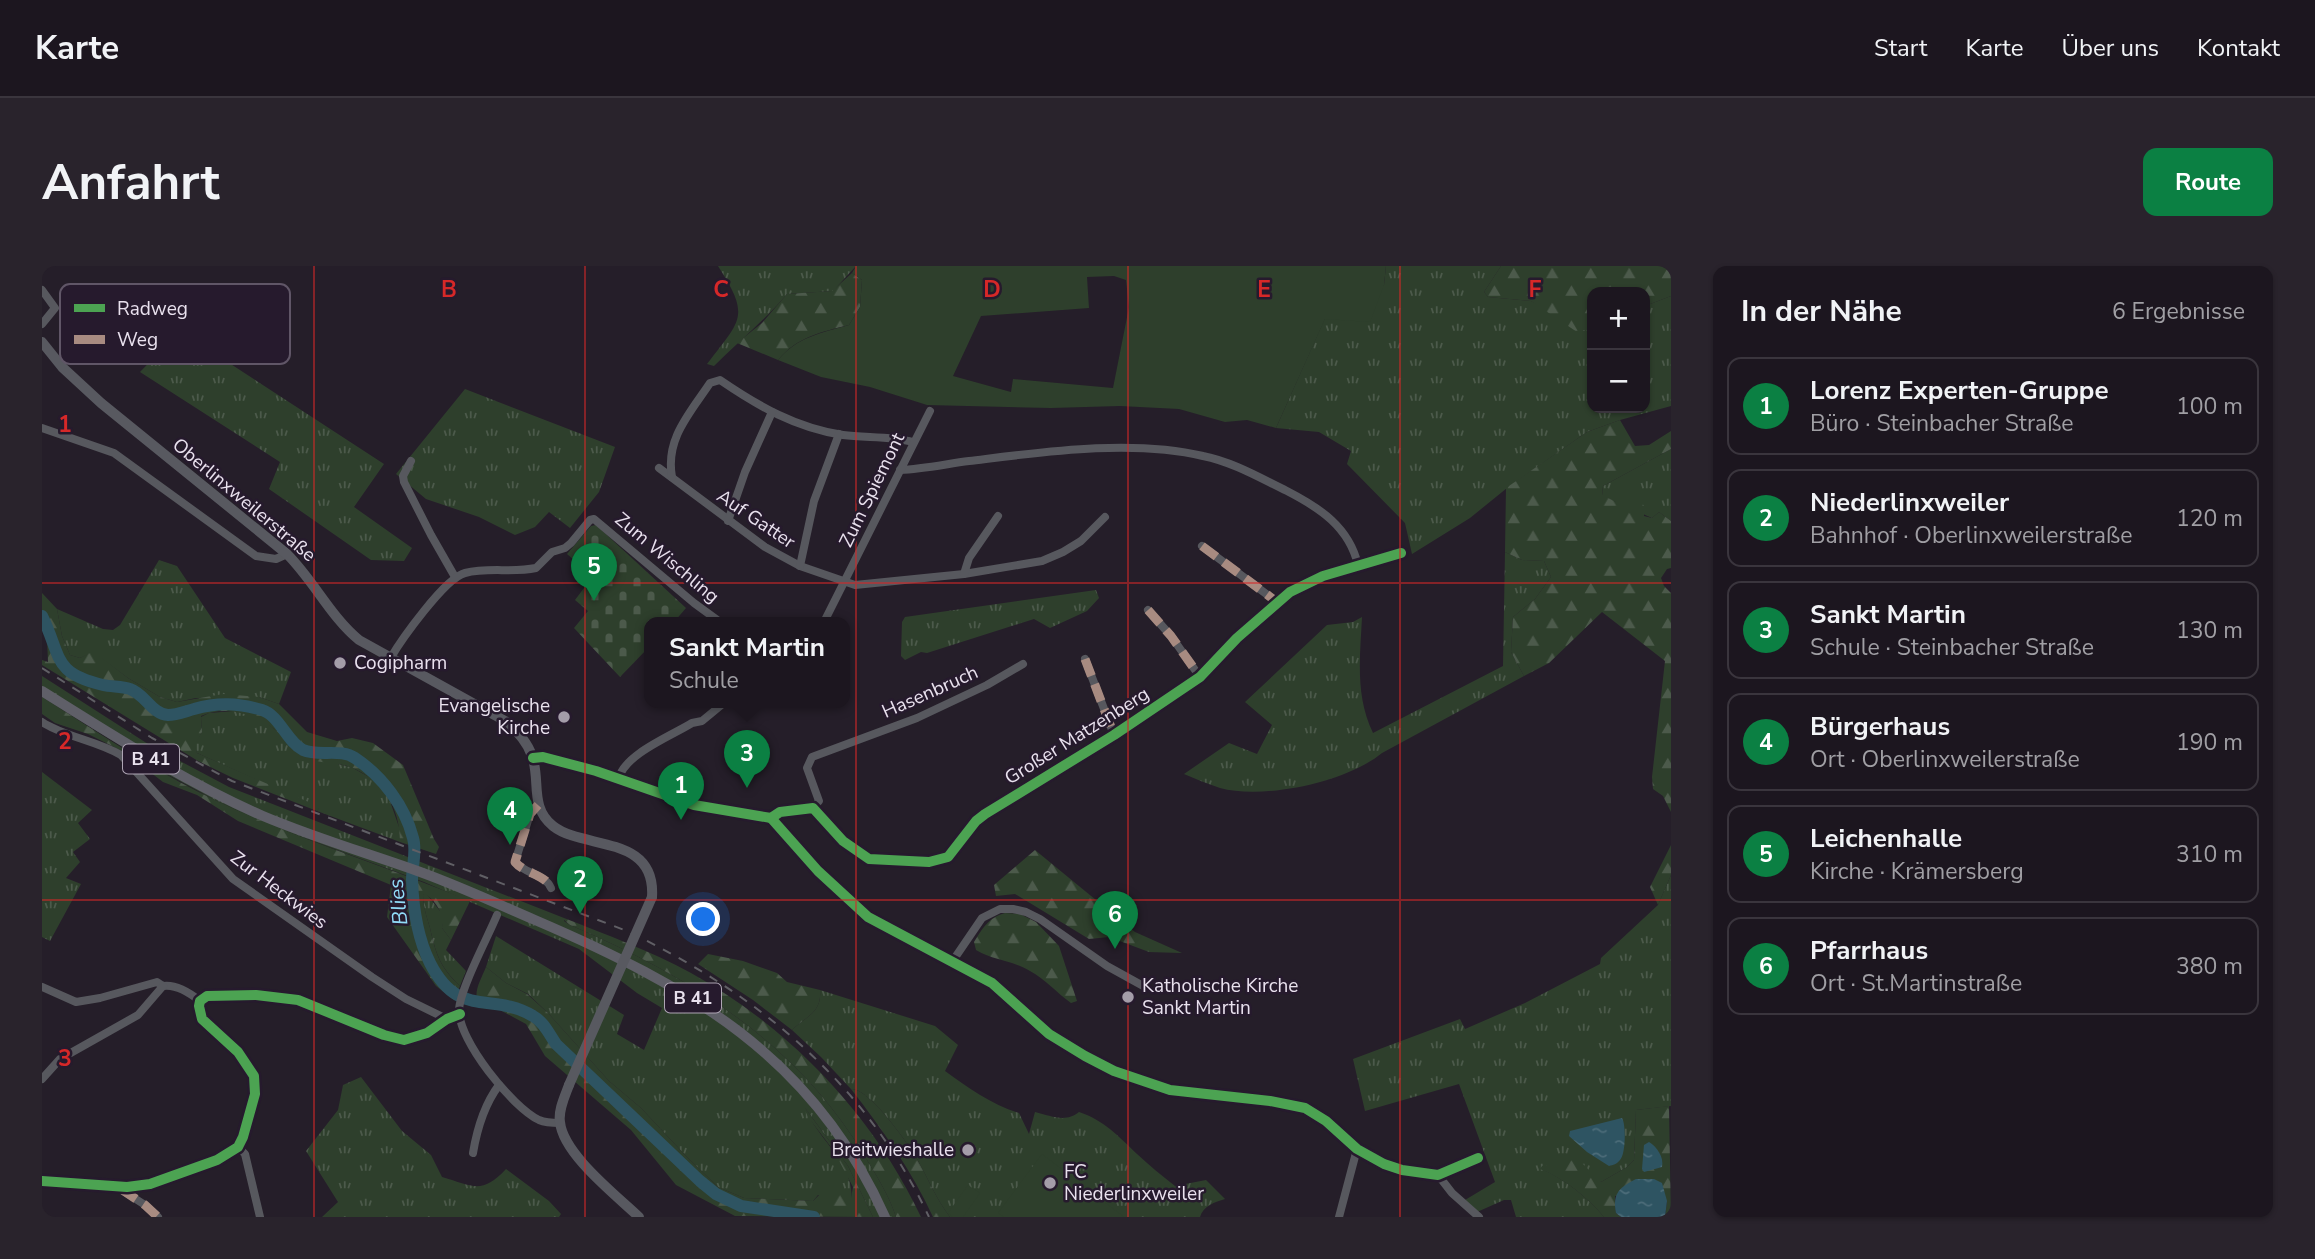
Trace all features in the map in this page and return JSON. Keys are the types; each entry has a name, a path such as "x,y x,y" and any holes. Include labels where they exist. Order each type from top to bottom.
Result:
{"highway":[{"name":"B 41","path":"42,691 168,770 216,795 266,817 426,874 636,965 718,1014 772,1059 824,1115 863,1172 885,1217"}],"main road":[{"name":"Oberlinxweilerstraße","path":"42,342 62,367 101,403 287,554 347,630 370,648 497,715 522,737 533,758 538,805"},
{"path":"538,805 548,822 557,829 617,846 641,863 650,877 652,897 569,1085 563,1101 560,1123 567,1142 575,1153 639,1217"}],"street":[{"path":"42,290 55,308 42,324"},
{"path":"672,477 669,462 676,436 710,383 715,380 720,380 793,422 839,434 913,442"},
{"name":"Zum Spiemont","path":"826,617 930,411"},
{"path":"728,521 745,472 772,412"},
{"path":"42,428 114,453 256,556 276,559 287,554"},
{"path":"800,566 814,501 839,434"},
{"path":"900,470 992,458 1109,449 1146,448 1207,456 1265,480 1324,514 1342,529 1351,542 1358,565"},
{"path":"390,659 410,630 455,576 404,482 403,476 411,461"},
{"name":"Auf Gatter","path":"659,468 765,547 800,566 843,582 869,585 964,574 1042,561 1081,541 1105,517"},
{"path":"964,574 969,558 998,516"},
{"name":"Zum Wischling","path":"455,576 478,571 536,568 552,552 571,543 590,520 594,519 713,617"},
{"path":"1202,546 1277,602"},
{"name":"Großer Matzenberg","path":"816,805 830,829 869,859 929,862 942,860 948,857 976,821 985,814 1114,735 1200,677 1237,638 1277,602 1301,585 1401,553"},
{"path":"1148,610 1171,636 1200,677"},
{"path":"1085,659 1114,735"},
{"name":"Hasenbruch","path":"816,805 807,768 812,757 917,718 987,685 1023,664"},
{"path":"618,778 626,764 636,756 692,723 702,721 718,708"},
{"name":"Zur Heckwies","path":"42,722 53,729 106,746 121,755 233,879 372,978 406,999 447,1019"},
{"path":"533,758 543,757 618,778 694,805 771,818 818,871 868,917 995,985 1049,1034 1114,1071 1170,1090 1270,1101 1305,1108 1326,1121 1357,1149 1384,1164 1402,1170 1438,1175 1478,1158"},
{"path":"538,805 530,814 515,862 524,871 547,880 551,888"},
{"path":"771,818 780,812 816,805"},
{"path":"952,962 982,918 1000,909 1013,909 1040,919 1114,971 1145,987"},
{"path":"497,915 464,992 460,1014 474,1048 499,1085 529,1114 548,1123 560,1123"},
{"path":"42,987 76,1002 157,982 163,986"},
{"path":"42,1079 60,1059 138,1015 163,986 170,985 181,989 200,1001"},
{"path":"200,1001 213,994 279,997 313,1005 384,1035 404,1040 427,1033 447,1019 460,1014"},
{"path":"42,1181 127,1187 150,1184 217,1160 238,1147 255,1094 254,1076 238,1052 202,1019 199,1012 200,1001"},
{"path":"473,1153 479,1125 492,1094 499,1085"},
{"path":"238,1147 245,1154 260,1217"},
{"path":"1339,1217 1357,1149"},
{"path":"1438,1175 1452,1193 1479,1217"},
{"path":"115,1185 158,1217"}],"green space":[{"path":"718,266 856,266 833,291 787,294 714,366 707,364 728,337 738,317 735,297"},
{"path":"856,266 1386,266 1384,285 1370,322 1325,319 1276,428 1247,420 1225,422 1179,409 927,405 870,387 821,377 778,360 801,341 849,325 860,307 862,280 852,273","holes":["1114,276 1126,280 1129,307 1113,388 1013,379 1011,392 953,376 981,316 1089,308 1087,277"]},
{"path":"1386,266 1501,266 1484,292 1488,297 1531,301 1587,329 1587,413 1646,413 1587,432 1507,488 1470,518 1412,554 1405,523 1347,464 1351,451 1319,432 1276,428 1325,318 1384,285"},
{"path":"1501,266 1671,266 1671,296 1650,304 1650,287 1587,287 1587,329 1577,332 1531,301 1488,297 1484,292"},
{"path":"852,273 862,280 860,307 849,325 801,341 778,360 737,343 762,323 787,294 832,291"},
{"path":"1671,296 1671,406 1650,412 1650,304"},
{"path":"148,364 231,364 384,464 354,507 412,548 404,561 371,560 269,489 280,462 140,372"},
{"path":"465,389 615,447 599,492 570,528 549,512 535,527 515,535 479,517 426,499 396,474"},
{"path":"1620,420 1635,446 1649,445 1671,431 1671,449 1603,486 1602,495 1616,502 1626,493 1637,495 1644,506 1644,516 1652,518 1659,512 1671,521 1671,568 1667,569 1661,578 1671,593 1671,812 1663,796 1653,789 1652,777 1665,661 1602,612 1549,663 1524,676 1511,652 1513,617 1535,599 1551,577 1544,561 1522,560 1505,552 1506,488 1587,432"},
{"path":"1671,449 1671,521 1659,512 1652,518 1602,496 1603,486"},
{"path":"596,525 686,608 678,617 644,617 644,652 620,677 574,628 588,611 575,600 593,576 567,554 591,526"},
{"path":"1505,552 1522,560 1544,561 1551,577 1535,599 1513,617 1511,652 1524,676 1367,763 1327,780 1259,792 1220,788 1184,774 1229,743 1257,754 1272,725 1245,702 1327,625 1353,622 1362,617 1361,691 1373,733 1503,666"},
{"path":"159,560 177,566 225,638 291,672 279,704 259,697 196,698 177,702 160,697 128,678 93,652 80,658 70,655 62,636 57,609 103,629 113,630 120,625"},
{"path":"1096,590 1099,598 1087,611 1050,628 1034,619 927,653 921,652 905,660 901,656 902,622 905,617"},
{"path":"42,593 57,609 62,636 70,655 80,658 93,651 128,678 160,697 177,702 223,694 259,697 279,704 307,732 337,741 352,738 373,743 403,765 439,847 436,854 400,842 393,806 372,779 350,767 315,761 303,756 263,721 232,711 201,716 202,732 195,745 197,753 320,807 317,811 233,778 198,761 42,665 42,660 48,662 47,638 42,628"},
{"path":"42,676 148,744 229,787 564,918 570,925 657,967 697,990 772,1046 806,1079 837,1115 864,1155 886,1193 896,1217 873,1217 848,1166 805,1108 842,1163 851,1187 851,1199 818,1195 813,1201 744,1198 718,1187 641,1108 609,1081 528,994 506,983 486,967 496,936 624,1015 617,1034 644,1050 662,1008 637,993 579,949 424,882 264,823 213,799 163,772 42,697"},
{"path":"42,697 150,765 217,801 279,828 470,901 451,940 442,928 441,913 437,905 426,894 423,895 437,953 443,966 460,986 454,1000 436,986 387,917 391,885 238,821 197,795 163,782 124,752 88,734 55,723 42,714"},
{"path":"234,711 259,717 278,732 378,782 390,801 400,830 400,842 317,811 319,808 197,753 194,745 202,732 201,717 209,713"},
{"path":"42,772 92,810 78,823 90,839 73,852 80,862 66,878 81,884 50,941 42,937"},
{"path":"1671,845 1671,875 1658,905 1650,887"},
{"path":"1035,850 1135,932 1182,953 1149,952 1109,937 1089,939 1015,894 996,896 994,885"},
{"path":"1671,875 1671,1106 1636,1110 1634,1160 1601,1182 1541,1169 1575,1189 1604,1217 1516,1217 1511,1200 1504,1200 1477,1212 1465,1200 1495,1182 1459,1084 1365,1111 1353,1059 1460,1019 1465,1029 1525,1003 1600,964 1601,958 1658,905"},
{"path":"426,893 443,915 442,928 451,940 446,950 466,971 460,986 443,966 437,953 424,908 423,895"},
{"path":"1005,913 1020,914 1036,922 1059,946 1077,1001 1071,1003 1023,967 976,950 974,942 983,928"},
{"path":"564,918 691,973 727,995 795,1047 853,1109 879,1144 921,1217 896,1217 878,1178 837,1115 806,1079 772,1046 697,990 657,967 570,925"},
{"path":"708,954 743,961 777,973 787,982 820,990 816,1009 792,1030 753,1000 698,964"},
{"path":"486,967 506,983 527,994 548,1013 609,1081 641,1108 718,1187 744,1198 813,1201 823,1191 836,1188 851,1198 853,1187 834,1151 808,1117 802,1104 848,1166 873,1217 735,1216 676,1185 631,1130 545,1056 526,1024 500,1010 481,1008 477,993"},
{"path":"820,990 935,1026 958,1045 945,1071 990,1100 1019,1113 1029,1134 1035,1112 1064,1118 1079,1112 1110,1129 1175,1186 1206,1180 1225,1199 1207,1207 1200,1217 950,1217 912,1151 877,1106 859,1091 851,1089 792,1030 816,1009"},
{"path":"361,1077 402,1131 431,1155 442,1177 477,1186 490,1182 506,1169 549,1201 561,1214 559,1217 322,1217 338,1202 306,1151 338,1110 343,1085"},
{"path":"851,1089 868,1097 897,1130 950,1217 933,1217 896,1151"},
{"path":"1669,1106 1671,1217 1665,1217 1667,1201 1615,1196 1616,1213 1621,1217 1604,1217 1575,1189 1540,1169 1542,1166 1578,1159 1601,1182 1634,1160 1636,1110"},
{"name":"FC Niederlinxweiler","path":"1042,1154 1124,1217 1004,1217 998,1213"},
{"path":"968,1185 980,1193 963,1217 953,1217 948,1213"}],"water":[{"path":"1622,1118 1625,1132 1623,1152 1620,1160 1613,1165 1609,1166 1587,1152 1569,1136 1570,1131"},
{"path":"1649,1142 1659,1153 1662,1167 1644,1172 1644,1145"},
{"path":"1636,1179 1654,1179 1662,1183 1667,1201 1665,1217 1621,1217 1616,1213 1615,1200 1618,1191"}],"waterway":[{"name":"Blies","path":"42,616 61,661 75,675 103,685 130,689 162,714 178,714 220,704 262,710 273,717 303,750 349,755 365,765 391,793 409,826 415,848 412,880 417,922 426,954 441,981 452,992 464,998 518,1009 537,1019 556,1044 716,1194 741,1206 814,1217"}],"railway":[{"path":"42,668 152,738 232,781 627,931 721,983 804,1047 840,1084 874,1125 903,1169 929,1217"}],"marked path":[{"path":"1202,546 1277,602"},
{"path":"1148,610 1171,636 1200,677"},
{"path":"1085,659 1114,735"},
{"path":"538,805 530,814 515,862 544,880 551,888"},
{"path":"121,1189 158,1217"}],"cycle path":[{"path":"771,818 780,812 813,808 843,841 869,859 929,862 948,857 976,821 985,814 1114,735 1200,677 1237,638 1290,592 1323,576 1401,553"},
{"path":"533,758 543,757 596,771 694,805 771,818 818,871 868,917 992,983 1049,1034 1114,1071 1170,1090 1270,1101 1305,1108 1326,1121 1357,1149 1384,1164 1402,1170 1438,1175 1478,1158"},
{"path":"42,1181 127,1187 150,1184 217,1160 238,1147 255,1094 254,1076 238,1052 202,1019 200,1001 207,996 256,995 298,1000 384,1035 404,1040 427,1033 447,1019 460,1014"}],"place":[{"name":"Leichenhalle","path":"594,601"},
{"name":"Cogipharm","path":"340,663"},
{"name":"Evangelische Kirche","path":"564,717"},
{"name":"Sankt Martin","path":"747,788"},
{"name":"Lorenz Experten-Gruppe","path":"681,820"},
{"name":"Bürgerhaus","path":"510,845"},
{"name":"Niederlinxweiler","path":"580,914"},
{"name":"Pfarrhaus","path":"1115,949"},
{"name":"Katholische Kirche Sankt Martin","path":"1128,997"},
{"name":"Breitwieshalle","path":"968,1150"},
{"name":"FC Niederlinxweiler","path":"1050,1183"}]}
